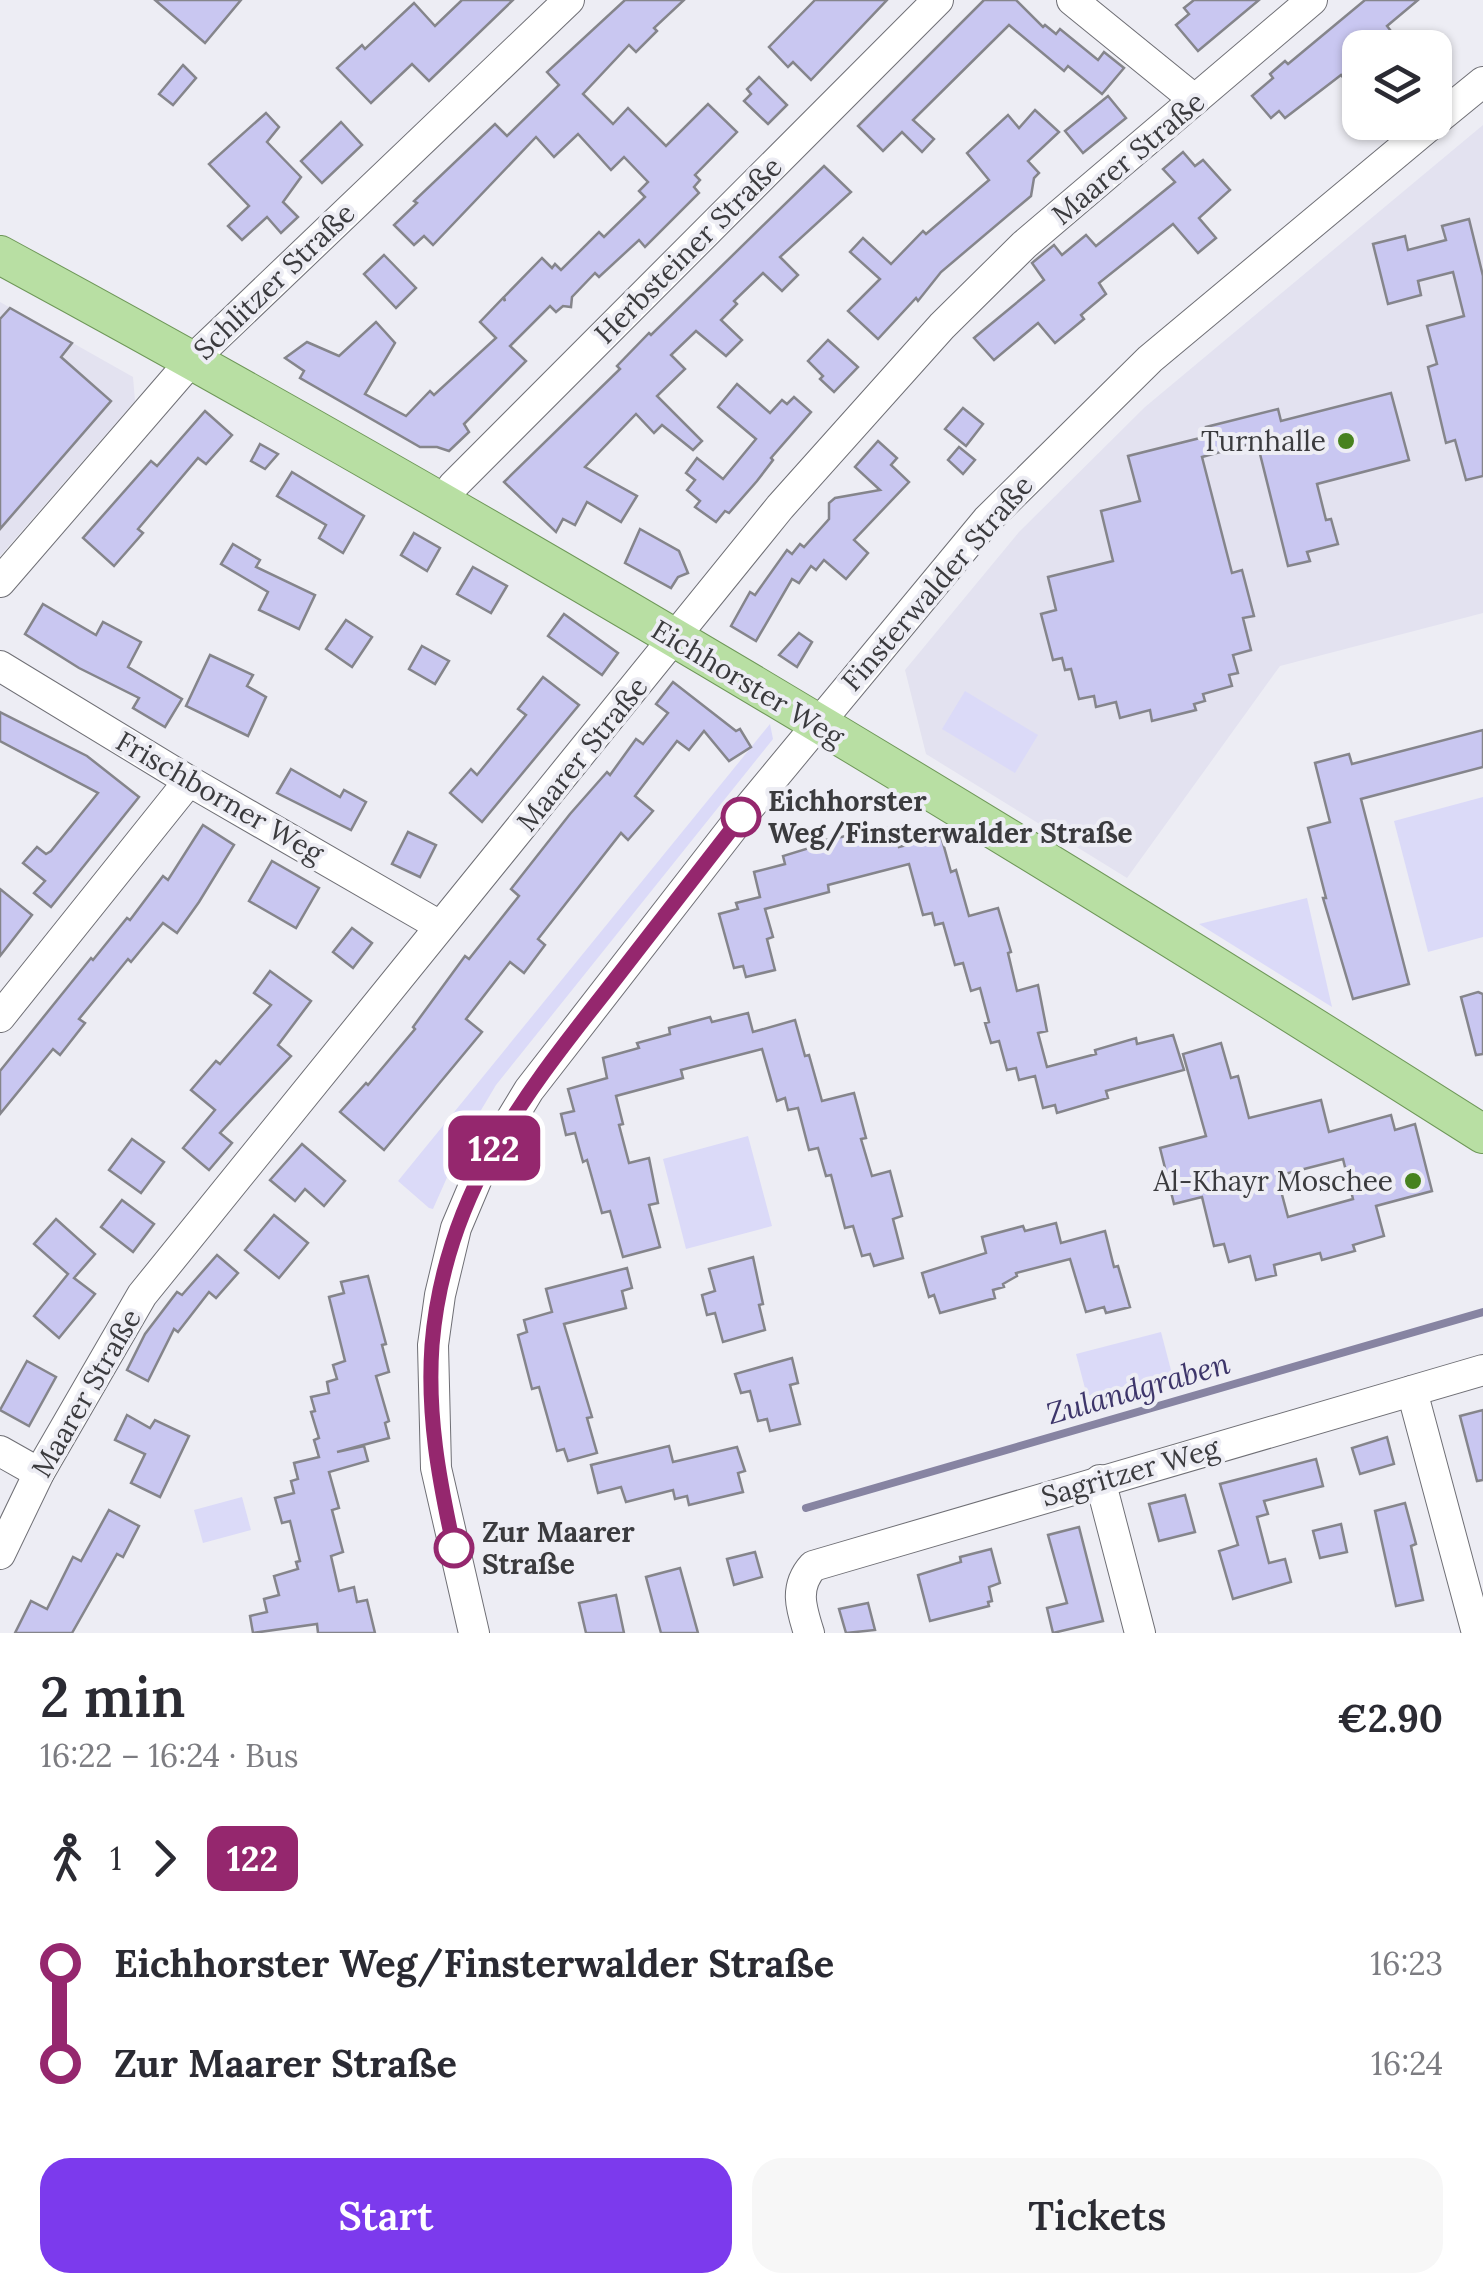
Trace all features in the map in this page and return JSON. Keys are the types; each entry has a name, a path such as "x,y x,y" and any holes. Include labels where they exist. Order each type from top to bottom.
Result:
{"main road":[{"name":"Eichhorster Weg","path":"0,255 676,638 1160,929 1483,1134"}],"street":[{"name":"Schlitzer Straße","path":"0,582 191,361 570,0"},
{"name":"Herbsteiner Straße","path":"442,503 453,486 938,0"},
{"path":"1072,0 1196,100"},
{"name":"Maarer Straße","path":"0,1554 40,1473 142,1295 780,507 942,326 1024,246 1312,0"},
{"name":"Finsterwalder Straße","path":"1452,107 1483,82"},
{"name":"Finsterwalder Straße","path":"474,1633 436,1468 432,1345 456,1228 481,1169 529,1090 741,817 986,520 1150,359 1412,140"},
{"name":"Frischborner Weg","path":"0,666 440,926"},
{"path":"0,1017 190,781"},
{"name":"Sagritzer Weg","path":"808,1633 799,1600 803,1577 812,1566 1483,1370"},
{"path":"1412,1391 1477,1633"},
{"path":"0,1451 40,1473"},
{"path":"1100,1480 1140,1633"}],"shaded area":[{"path":"1483,125 1483,613 1280,666 1127,878 926,754 905,670 1019,532 1145,407"},
{"path":"0,302 133,377 135,401 0,556"},
{"path":"965,691 1038,735 1015,773 942,729"},
{"path":"770,724 773,739 496,1085 465,1137 433,1209 429,1208 398,1181"},
{"path":"1483,797 1483,937 1428,952 1394,821"},
{"path":"1307,898 1332,1007 1199,924"},
{"path":"748,1136 772,1226 686,1249 663,1159"},
{"path":"1161,1332 1172,1374 1087,1396 1076,1354"},
{"path":"242,1497 251,1530 203,1543 194,1510"}],"building":[{"path":"155,0 241,0 205,43"},
{"path":"462,0 513,0 429,81 412,64 371,103 337,68 362,45 365,49 414,3 435,26"},
{"path":"625,0 684,0 654,28 657,31 636,52 629,45 583,94 613,124 628,108 666,146 708,104 737,132 695,175 700,180 694,187 699,193 645,247 639,240 599,277 595,273 572,297 571,307 563,306 556,312 550,306 510,346 526,361 464,424 469,432 449,451 420,447 300,378 304,371 285,358 307,342 339,356 376,322 395,343 365,394 406,416 430,391 434,395 496,338 480,322 503,298 505,301 504,297 542,258 552,268 555,264 561,270 599,232 604,237 645,197 639,191 648,182 624,157 611,170 578,134 554,157 536,137 433,245 424,236 414,245 394,225 495,124 507,136 559,85 547,72"},
{"path":"815,0 887,0 811,80 793,62 788,67 769,47"},
{"path":"984,0 1016,0 1043,27 1056,34 1060,29 1098,60 1104,52 1124,68 1102,94 1068,66 1064,71 1009,25 913,120 934,139 922,152 902,132 883,151 858,126"},
{"path":"1194,0 1259,0 1198,51 1176,25 1189,14 1184,8"},
{"path":"1365,0 1418,0 1387,26 1390,30 1342,30 1342,76 1285,118 1279,111 1271,118 1252,96 1273,78 1270,74 1285,61 1288,64"},
{"path":"183,65 196,78 173,105 159,94"},
{"path":"759,77 787,105 768,124 744,101 751,94 747,89"},
{"path":"1108,96 1126,118 1083,153 1065,131"},
{"path":"1035,110 1059,132 1028,161 1039,173 1034,178 1031,196 941,272 918,301 916,298 878,339 848,311 880,279 850,252 863,238 891,264 923,231 926,234 989,180 967,153 1008,115 1019,128"},
{"path":"266,113 279,127 267,142 301,177 283,202 298,217 281,233 267,217 242,240 228,226 249,206 209,164"},
{"path":"341,122 362,145 322,183 301,161"},
{"path":"1183,152 1195,166 1203,160 1230,190 1199,218 1216,238 1198,253 1173,224 1099,283 1106,294 1055,343 1038,323 994,360 974,338 1044,280 1032,263 1054,245 1062,255 1086,235 1096,246 1175,182 1163,169"},
{"path":"824,166 851,192 780,257 798,275 782,291 763,273 734,301 737,304 721,320 742,340 726,356 696,331 671,355 685,369 657,396 702,441 693,450 662,425 654,433 636,414 585,467 637,496 621,522 587,502 575,525 563,519 556,532 504,482 620,369 617,366 649,333"},
{"path":"1469,219 1483,276 1483,476 1466,480 1455,440 1446,443 1428,367 1437,364 1427,326 1464,316 1453,272 1418,281 1421,295 1388,304 1373,244 1405,236 1408,250 1446,240 1442,226"},
{"path":"384,255 416,288 396,308 364,274"},
{"path":"10,308 72,343 61,357 111,401 0,529 0,319"},
{"path":"828,340 858,367 834,392 808,361"},
{"path":"737,384 770,413 782,400 787,404 794,397 811,412 771,458 757,481 716,522 695,507 700,501 687,490 695,480 686,473 697,458 723,479 756,439 718,407"},
{"path":"1391,393 1409,460 1317,484 1326,520 1331,519 1338,544 1307,552 1310,561 1288,566 1257,442 1202,457 1232,573 1242,570 1254,616 1243,618 1251,650 1233,655 1238,673 1229,675 1232,686 1203,694 1205,701 1194,704 1196,710 1152,721 1150,710 1120,718 1116,702 1096,707 1094,696 1079,699 1071,669 1065,670 1062,658 1053,660 1041,614 1056,610 1048,577 1113,561 1101,511 1140,501 1128,456 1208,436 1206,427 1278,409 1281,421"},
{"path":"963,408 983,424 966,446 945,429"},
{"path":"205,411 232,435 206,464 198,458 138,529 143,533 114,566 83,538 151,461 157,466"},
{"path":"878,441 897,458 891,465 909,482 854,540 868,553 846,579 824,560 816,570 811,566 799,583 792,579 756,641 731,626 750,592 755,595 787,550 792,554 800,544 804,547 829,519 829,503 835,498 880,490 855,467"},
{"path":"260,444 278,454 265,469 251,461"},
{"path":"959,447 975,460 963,474 948,460"},
{"path":"292,472 364,516 343,553 319,538 326,525 277,496"},
{"path":"640,529 679,551 688,573 678,577 671,588 625,563"},
{"path":"414,533 440,548 427,571 401,555"},
{"path":"233,544 260,560 256,567 315,595 299,629 259,610 268,592 221,564"},
{"path":"473,567 507,586 491,613 457,594"},
{"path":"43,604 96,635 103,622 141,642 128,667 182,699 165,727 133,708 139,698 79,668 25,634"},
{"path":"564,614 618,653 602,675 548,636"},
{"path":"346,620 372,637 352,667 326,649"},
{"path":"799,633 812,642 797,667 779,655"},
{"path":"422,646 449,661 435,684 409,669"},
{"path":"210,655 253,675 247,686 266,697 248,736 186,706"},
{"path":"543,677 579,705 482,822 450,793 471,769 477,775 526,715 518,709"},
{"path":"673,682 736,731 740,729 751,747 729,761 704,731 689,750 677,741 635,796 653,811 628,840 621,833 538,939 545,945 524,973 510,962 466,1019 482,1032 384,1150 340,1112 415,1029 465,956 469,959 519,896 511,889 570,814 607,772 610,775 636,739 643,744 668,713 656,704"},
{"path":"0,712 87,756 139,797 51,907 34,893 45,881 23,863 37,847 46,854 51,851 98,793 0,741"},
{"path":"1483,730 1483,767 1361,799 1409,984 1353,999 1323,898 1308,828 1330,822 1315,763 1349,754 1352,764"},
{"path":"291,769 340,797 344,790 366,802 351,830 277,793"},
{"path":"203,825 234,845 199,902 177,933 163,923 131,962 128,959 79,1019 85,1023 60,1055 53,1049 0,1114 0,1071 163,876 168,880"},
{"path":"893,827 899,847 941,836 969,916 998,908 1017,991 1038,985 1047,1031 1038,1033 1047,1067 1136,1038 1137,1044 1173,1035 1184,1070 1106,1091 1108,1098 1057,1113 1055,1105 1043,1108 1035,1076 1019,1080 1016,1068 1007,1070 999,1041 991,1043 980,988 971,991 963,963 955,965 943,923 935,925 932,913 923,915 909,864 828,885 829,892 765,909 773,937 767,939 775,970 746,977 743,966 734,968 719,914 738,909 736,903 760,897 754,872 785,864 783,856 816,846 815,842"},
{"path":"408,832 436,845 420,877 392,864"},
{"path":"272,861 319,888 296,928 249,901"},
{"path":"0,889 32,915 0,956"},
{"path":"352,928 372,943 353,968 333,952"},
{"path":"270,971 311,1001 278,1045 291,1056 220,1133 232,1143 209,1170 183,1148 215,1110 191,1090 216,1061 220,1064 271,1005 254,993"},
{"path":"1483,994 1483,1054 1476,1055 1461,997"},
{"path":"748,1013 753,1032 795,1020 822,1101 854,1093 872,1176 890,1171 902,1216 893,1219 903,1258 874,1266 870,1254 862,1256 853,1226 845,1228 831,1175 826,1176 818,1148 809,1150 798,1108 788,1110 785,1098 777,1101 762,1049 681,1070 683,1078 616,1096 629,1163 649,1158 658,1203 649,1205 660,1247 623,1257 610,1211 602,1213 575,1133 566,1135 561,1114 574,1111 568,1089 607,1078 603,1058 670,1034 669,1028 710,1017 712,1022"},
{"path":"1221,1043 1231,1078 1238,1076 1249,1118 1321,1100 1329,1132 1391,1115 1395,1130 1415,1124 1432,1191 1376,1206 1384,1236 1353,1245 1355,1251 1322,1260 1320,1253 1274,1265 1276,1275 1256,1280 1250,1256 1229,1262 1224,1244 1214,1246 1202,1197 1174,1204 1160,1148 1206,1136 1183,1054","holes":["1343,1159 1353,1199 1288,1217 1277,1176"]},
{"path":"132,1139 164,1162 141,1193 109,1170"},
{"path":"302,1144 345,1181 324,1206 305,1189 295,1201 270,1180"},
{"path":"122,1200 154,1224 133,1252 101,1227"},
{"path":"274,1215 308,1243 279,1278 245,1250"},
{"path":"56,1219 95,1254 74,1278 95,1294 59,1338 34,1316 68,1274 34,1244"},
{"path":"1056,1223 1061,1243 1105,1231 1130,1307 1106,1313 1104,1307 1086,1312 1070,1259 1016,1273 1004,1287 993,1290 995,1298 940,1313 934,1295 929,1297 922,1273 986,1253 982,1237 1023,1226 1025,1231"},
{"path":"217,1255 238,1273 216,1298 209,1292 178,1332 174,1329 148,1381 127,1370 145,1334 177,1292 182,1295"},
{"path":"753,1257 765,1330 723,1342 715,1313 707,1315 702,1295 715,1291 709,1269"},
{"path":"627,1268 632,1288 622,1291 626,1308 564,1324 592,1417 587,1418 597,1453 568,1461 564,1449 557,1451 539,1387 532,1389 518,1335 527,1332 524,1320 552,1312 546,1289"},
{"path":"368,1276 386,1344 382,1345 389,1372 376,1376 389,1421 385,1423 389,1438 337,1452 364,1446 368,1461 329,1472 339,1508 332,1510 343,1552 331,1556 339,1591 354,1587 357,1602 367,1600 375,1633 318,1633 317,1624 253,1633 250,1616 267,1612 264,1599 279,1595 274,1576 298,1569 296,1562 300,1561 290,1521 282,1523 275,1498 294,1493 291,1481 298,1479 294,1463 319,1457 311,1397 329,1393 327,1382 337,1379 333,1365 345,1361 329,1297 344,1293 341,1282"},
{"path":"792,1358 798,1383 790,1385 800,1424 770,1431 767,1419 758,1421 750,1391 741,1393 735,1374"},
{"path":"27,1361 56,1377 29,1426 0,1410"},
{"path":"1483,1410 1483,1480 1477,1481 1460,1416"},
{"path":"127,1415 150,1428 155,1420 189,1436 160,1497 131,1483 145,1454 115,1440"},
{"path":"1387,1437 1394,1464 1360,1474 1352,1448"},
{"path":"669,1446 673,1462 737,1447 745,1471 738,1473 743,1492 689,1505 687,1496 675,1499 673,1490 626,1502 621,1487 598,1493 591,1465"},
{"path":"1316,1459 1323,1486 1264,1501 1268,1514 1257,1517 1269,1563 1285,1559 1291,1582 1233,1599 1219,1551 1238,1545 1220,1484"},
{"path":"1185,1495 1195,1532 1159,1541 1149,1504"},
{"path":"1405,1503 1416,1544 1411,1546 1423,1600 1396,1606 1375,1511"},
{"path":"109,1510 139,1526 123,1557 117,1554 72,1633 15,1633 31,1601 47,1609 73,1557 81,1561"},
{"path":"1341,1524 1347,1552 1320,1558 1313,1531"},
{"path":"1079,1527 1103,1621 1053,1633 1047,1608 1067,1603 1048,1535"},
{"path":"991,1549 1000,1583 989,1587 989,1606 930,1621 918,1575"},
{"path":"755,1552 762,1577 734,1585 727,1559"},
{"path":"680,1568 698,1633 661,1633 646,1577"},
{"path":"616,1595 624,1633 586,1633 579,1603"},
{"path":"868,1603 875,1630 846,1633 839,1609"}],"waterway":[{"name":"Zulandgraben","path":"806,1508 1483,1312"}],"bus line":[{"name":"122","path":"454,1548 436,1468 432,1345 456,1228 481,1169 529,1090 741,817"}],"place":[{"name":"Turnhalle","path":"1346,441"},
{"name":"Eichhorster Weg/Finsterwalder Straße","path":"741,817"},
{"name":"Al-Khayr Moschee","path":"1413,1181"},
{"name":"Zur Maarer Straße","path":"454,1548"}]}
